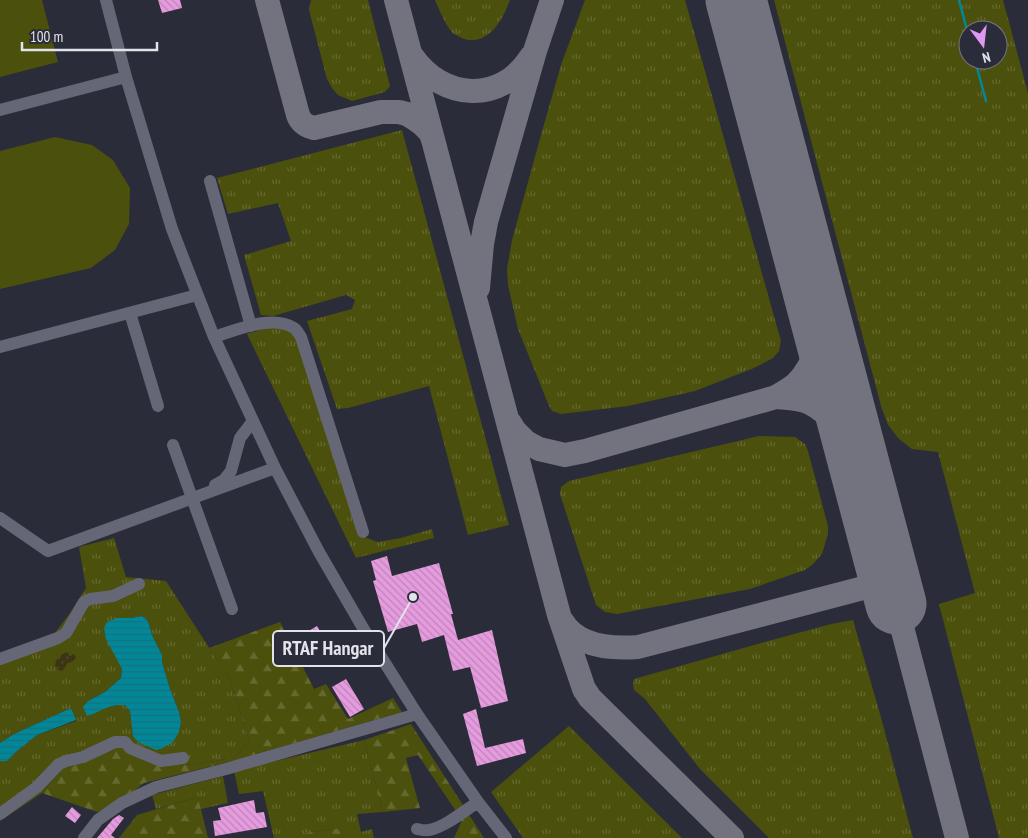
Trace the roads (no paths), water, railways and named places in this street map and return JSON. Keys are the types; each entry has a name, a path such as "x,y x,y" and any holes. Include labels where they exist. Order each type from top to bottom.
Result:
{"street":[{"path":"106,0 126,77 172,229 214,336 274,468 363,628 417,714 478,802 506,838"},
{"path":"0,110 126,77"},
{"path":"210,181 251,326"},
{"path":"0,347 197,295"},
{"path":"130,313 158,406"},
{"path":"214,336 260,323 284,324 295,329 301,338 363,532"},
{"path":"206,493 224,480 231,470 240,438 253,421"},
{"path":"173,445 232,609"},
{"path":"0,518 48,551 274,468"},
{"path":"0,659 58,638 66,633 84,602 90,599 113,596 138,584"},
{"path":"84,838 98,820 122,803 156,787 226,769 417,714"},
{"path":"0,814 37,787 59,764 83,757 115,742 124,742 130,748 161,761 183,758"},
{"path":"417,829 427,831 434,829 478,802"}],"water":[{"path":"142,616 148,621 152,635 162,655 162,662 181,722 179,732 173,742 156,750 138,742 133,736 130,711 125,705 109,707 87,716 83,707 88,701 105,692 121,678 122,669 106,639 104,628 107,622 117,618"},
{"path":"71,708 76,720 37,735 7,761 0,761 0,743 14,734"}],"waterway":[{"path":"959,0 964,20"},
{"path":"978,70 986,101"}],"place":[{"name":"RTAF Hangar","path":"413,597"}]}
